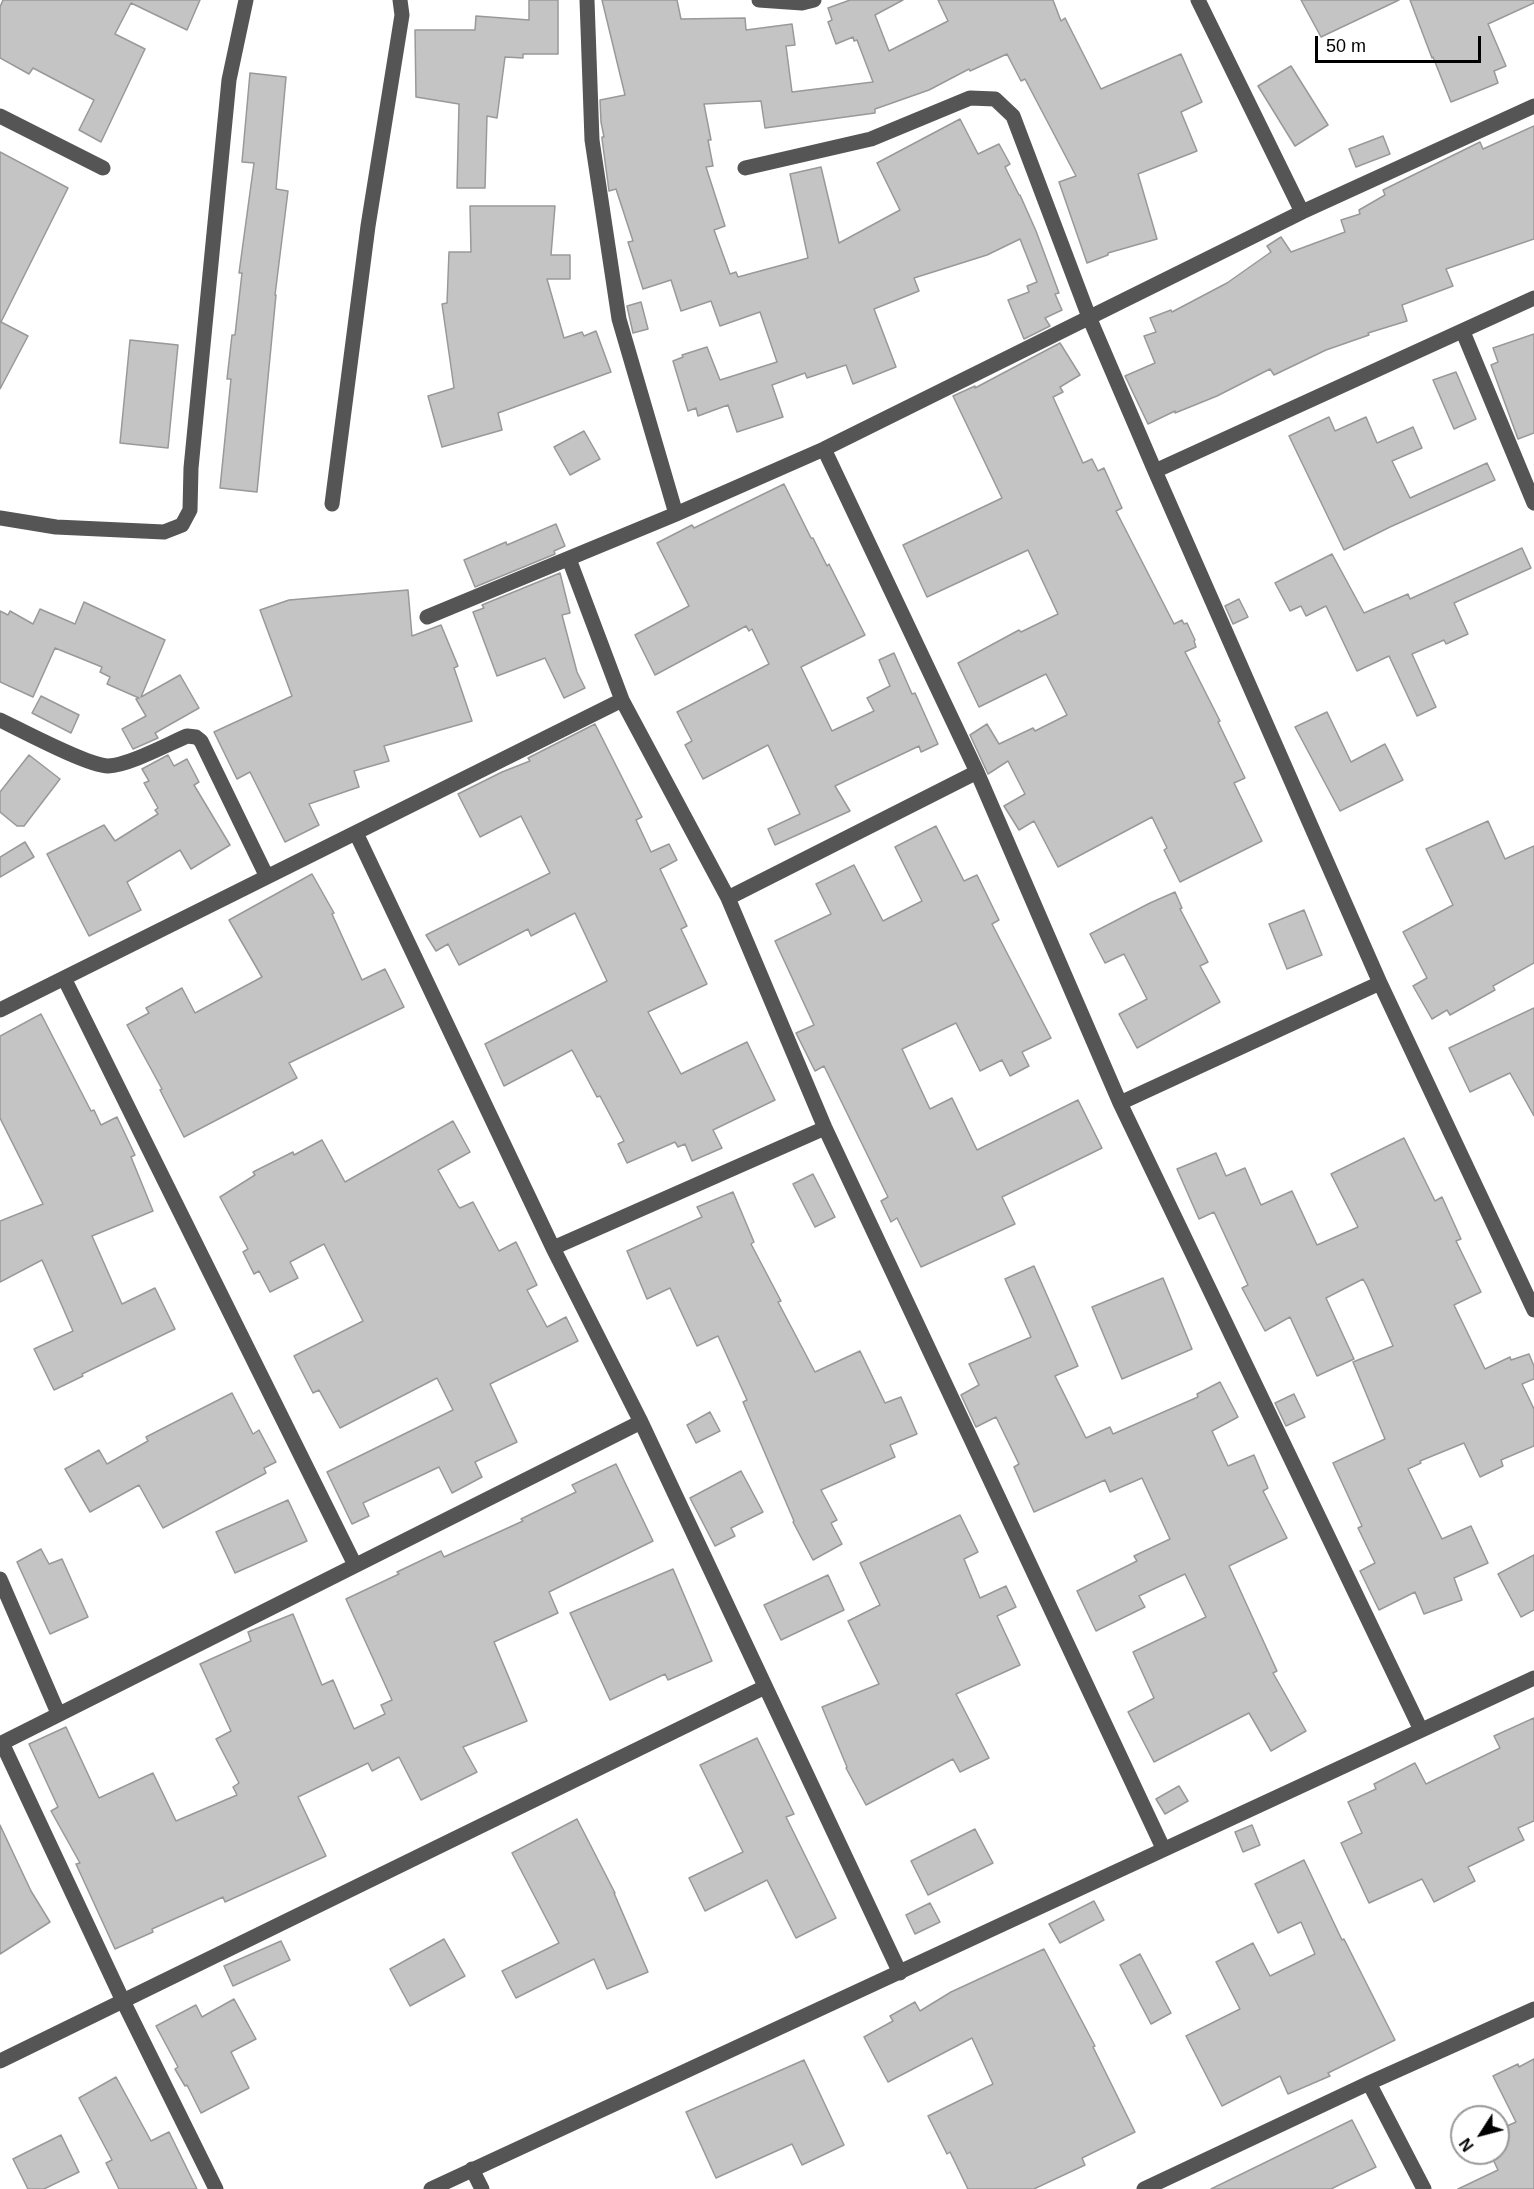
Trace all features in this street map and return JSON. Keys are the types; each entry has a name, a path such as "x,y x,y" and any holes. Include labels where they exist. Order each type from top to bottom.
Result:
{"street":[{"path":"0,518 56,527 164,532 182,525 190,510 191,468 230,80 246,0"},
{"path":"332,504 368,226 402,15 400,0"},
{"path":"587,0 592,140 619,319 676,514"},
{"path":"759,0 802,3 814,0"},
{"path":"1198,0 1302,212"},
{"path":"745,168 871,139 970,98 995,99 1012,117 1089,317 1155,471 1380,983 1534,1310"},
{"path":"427,617 676,514 824,449 1302,212 1534,106"},
{"path":"0,116 103,168"},
{"path":"1155,471 1534,298"},
{"path":"1463,332 1534,503"},
{"path":"824,449 977,772 1120,1103 1421,1730"},
{"path":"569,559 622,700 728,898 825,1128 1163,1848"},
{"path":"0,1010 622,700"},
{"path":"0,720 89,761 105,766 121,764 187,736 196,737 201,741 267,877"},
{"path":"728,898 977,772"},
{"path":"356,833 553,1248 641,1422 900,1973"},
{"path":"64,978 355,1565"},
{"path":"1120,1103 1380,983"},
{"path":"553,1248 825,1128"},
{"path":"216,2189 123,2001 1,1743 641,1422"},
{"path":"0,1579 58,1713"},
{"path":"430,2189 1534,1678"},
{"path":"0,2061 765,1687"},
{"path":"1144,2189 1369,2083 1534,2009"},
{"path":"1369,2083 1424,2189"},
{"path":"472,2169 482,2189"}],"building":[{"path":"3,0 200,0 187,30 131,3 115,34 145,49 101,142 79,130 94,100 33,68 29,74 0,58 0,7"},
{"path":"529,0 558,0 558,54 523,54 523,58 505,57 497,118 487,116 485,188 457,188 459,104 416,97 415,30 475,30 476,16 529,20"},
{"path":"602,0 677,0 681,19 745,18 746,30 792,24 795,45 786,46 792,92 873,82 857,40 854,41 853,37 836,44 828,22 832,20 828,8 850,0 903,0 875,15 889,51 948,21 938,0 1053,0 1061,21 1065,18 1101,89 1181,54 1202,102 1181,112 1197,151 1138,174 1157,239 1108,253 1108,255 1087,263 1059,182 1076,176 1025,79 1021,81 1007,54 970,71 969,69 929,90 875,109 875,113 765,128 761,101 704,104 713,166 706,167 725,226 714,230 730,274 736,272 738,277 808,258 790,174 821,167 839,243 900,210 877,163 960,119 978,154 999,144 1010,164 1005,167 1036,231 1059,293 1055,294 1062,310 1045,318 1050,326 1024,339 1008,300 1029,292 1027,286 1037,282 1020,239 987,255 914,278 919,291 874,309 896,367 853,384 846,365 807,378 805,373 772,385 783,417 737,432 728,405 698,416 696,408 688,411 673,361 683,357 682,355 707,347 720,380 777,362 760,312 720,326 711,301 681,311 671,280 643,289 628,242 633,241 616,189 609,191 602,139 604,137 600,100 625,95"},
{"path":"1301,0 1399,0 1321,37"},
{"path":"1410,0 1534,0 1534,3 1488,24 1506,66 1494,71 1498,83 1451,102"},
{"path":"1291,66 1328,125 1295,146 1258,86"},
{"path":"250,73 286,77 276,189 288,191 275,295 257,492 220,488 231,379 227,379 232,335 235,335 242,273 239,273 254,163 242,162"},
{"path":"1534,126 1534,239 1446,269 1453,286 1402,305 1407,321 1368,333 1369,335 1326,350 1274,375 1270,369 1217,396 1175,413 1175,411 1148,424 1125,376 1155,363 1144,336 1156,332 1150,318 1171,310 1172,312 1227,283 1271,252 1267,246 1281,237 1291,252 1345,232 1341,220 1360,214 1359,210 1385,195 1383,190 1480,142 1483,149"},
{"path":"1383,136 1390,154 1356,167 1349,149"},
{"path":"0,152 68,188 1,322 28,336 0,389"},
{"path":"470,206 555,206 551,255 570,255 570,279 547,279 564,338 582,332 584,336 596,331 611,372 498,413 502,430 442,447 428,396 454,388 442,304 447,303 449,252 471,252"},
{"path":"641,302 648,329 633,333 627,306"},
{"path":"1534,334 1534,433 1518,439 1491,365 1498,362 1493,348"},
{"path":"130,340 178,345 168,448 120,443"},
{"path":"1060,343 1080,375 1060,387 1063,392 1053,397 1083,463 1092,459 1098,471 1104,468 1122,508 1116,511 1174,624 1182,620 1184,624 1187,623 1196,647 1185,652 1220,721 1218,722 1245,778 1234,783 1262,841 1180,882 1164,850 1167,848 1152,817 1058,867 1034,821 1019,830 1004,806 1025,794 1008,761 988,774 970,735 987,724 999,744 1033,728 1035,731 1067,715 1046,674 979,707 958,663 1019,630 1021,632 1058,614 1028,550 927,597 903,545 1002,498 953,396 975,386 975,388"},
{"path":"1456,372 1476,419 1454,429 1433,380"},
{"path":"1329,417 1335,431 1366,417 1377,443 1413,427 1422,448 1392,461 1410,498 1487,463 1495,480 1344,550 1289,436"},
{"path":"584,431 600,459 570,475 554,447"},
{"path":"784,484 811,538 827,566 829,564 865,635 801,667 832,731 874,711 867,698 890,686 879,660 894,653 938,744 921,752 919,746 835,786 850,811 775,845 768,829 800,814 768,745 703,779 685,745 692,741 677,712 769,664 752,629 749,631 746,626 655,675 635,635 689,606 657,543 692,525 694,528"},
{"path":"556,524 565,546 554,551 555,554 475,587 464,560"},
{"path":"1522,548 1531,568 1454,603 1468,634 1446,644 1444,640 1412,654 1436,707 1417,716 1389,656 1357,671 1326,606 1306,616 1301,606 1290,611 1275,583 1332,554 1364,613 1408,594 1410,599"},
{"path":"560,573 570,613 562,615 577,672 585,688 564,698 545,658 497,676 473,612 484,608 482,605"},
{"path":"408,590 412,636 441,625 458,666 454,668 472,721 384,746 389,761 354,771 359,787 309,804 319,825 285,842 250,772 237,779 214,732 292,696 260,610 289,600"},
{"path":"1239,599 1248,617 1233,624 1225,606"},
{"path":"84,602 165,640 141,697 180,675 199,708 155,733 158,738 133,749 122,729 146,716 136,699 139,698 107,684 110,677 100,672 102,667 55,648 33,697 0,682 0,611 8,615 10,611 33,624 40,609 75,624"},
{"path":"41,696 79,715 71,733 32,713"},
{"path":"1327,712 1351,762 1385,744 1403,780 1340,811 1295,727"},
{"path":"595,724 642,817 636,820 651,852 669,844 677,860 660,869 687,926 681,929 707,984 648,1012 681,1074 747,1042 775,1100 713,1130 722,1148 692,1161 685,1144 678,1147 675,1142 627,1163 618,1144 624,1141 572,1050 504,1086 485,1044 607,981 575,913 531,936 528,929 459,965 448,944 436,951 426,935 550,873 521,816 480,837 458,794 530,761 528,758"},
{"path":"29,755 60,779 24,826 17,826 0,812 0,792"},
{"path":"168,755 174,766 187,759 199,782 194,785 230,845 191,869 180,850 127,882 141,910 89,936 47,854 104,825 115,841 158,814 155,810 158,808 144,783 149,781 142,769"},
{"path":"1488,821 1505,859 1534,846 1534,963 1493,986 1495,990 1450,1015 1447,1010 1432,1019 1413,986 1427,978 1403,932 1453,905 1426,849"},
{"path":"936,826 964,881 977,875 999,920 992,924 1051,1038 1022,1052 1029,1066 1010,1076 1002,1060 980,1071 956,1023 902,1049 930,1109 952,1098 977,1150 1078,1100 1102,1148 1002,1197 1015,1224 921,1267 897,1218 891,1222 881,1201 888,1197 824,1066 815,1071 796,1033 814,1025 775,941 831,914 816,884 854,865 883,921 922,901 895,847"},
{"path":"25,842 34,857 0,877 0,857"},
{"path":"312,874 334,913 332,914 362,980 385,969 404,1007 289,1063 297,1078 184,1137 160,1090 162,1089 127,1025 149,1013 146,1008 182,988 195,1013 262,977 229,920"},
{"path":"1175,892 1182,908 1180,909 1208,962 1200,966 1220,1002 1137,1048 1119,1014 1147,999 1124,954 1105,963 1090,934"},
{"path":"1304,910 1322,955 1287,969 1269,924"},
{"path":"1534,1008 1534,1116 1510,1073 1470,1092 1449,1048"},
{"path":"41,1014 91,1111 94,1110 101,1125 117,1117 135,1155 131,1157 153,1211 92,1236 122,1304 155,1288 175,1329 54,1390 34,1349 73,1331 42,1260 0,1282 0,1221 43,1204 0,1118 0,1036"},
{"path":"453,1121 470,1152 438,1170 458,1206 460,1208 473,1202 499,1251 516,1242 537,1285 527,1290 547,1327 566,1317 578,1341 490,1384 517,1442 475,1462 482,1477 452,1493 439,1467 363,1503 369,1516 352,1524 327,1472 453,1410 437,1378 340,1428 319,1390 313,1393 294,1356 363,1321 324,1244 290,1262 298,1278 270,1292 259,1271 254,1274 243,1252 248,1249 220,1197 255,1175 253,1172 293,1152 294,1155 322,1140 345,1182"},
{"path":"1404,1138 1435,1201 1442,1197 1461,1239 1456,1241 1481,1292 1454,1305 1485,1369 1510,1357 1511,1360 1529,1354 1534,1366 1534,1379 1522,1384 1534,1409 1534,1446 1501,1460 1503,1466 1480,1477 1464,1443 1420,1461 1421,1463 1408,1469 1442,1539 1471,1526 1488,1563 1454,1578 1462,1600 1424,1614 1415,1592 1379,1610 1360,1571 1375,1563 1358,1528 1362,1526 1333,1463 1385,1439 1353,1362 1393,1346 1367,1286 1363,1279 1326,1298 1354,1359 1317,1376 1290,1317 1265,1331 1242,1288 1248,1285 1214,1212 1199,1219 1177,1169 1216,1153 1226,1176 1245,1168 1261,1205 1292,1191 1317,1245 1358,1227 1331,1174"},
{"path":"813,1174 835,1217 815,1227 793,1184"},
{"path":"733,1192 754,1242 751,1244 815,1372 860,1351 885,1403 901,1397 917,1434 890,1445 895,1457 821,1490 837,1520 831,1523 842,1544 813,1560 793,1522 743,1402 747,1400 718,1336 697,1346 670,1288 647,1299 627,1251 702,1217 697,1207"},
{"path":"1034,1266 1078,1366 1055,1376 1086,1438 1110,1427 1113,1434 1198,1397 1197,1394 1220,1382 1238,1417 1212,1431 1228,1466 1254,1455 1268,1488 1263,1491 1287,1538 1229,1566 1277,1671 1273,1673 1306,1731 1271,1751 1249,1713 1154,1762 1128,1712 1154,1698 1133,1652 1206,1617 1185,1574 1139,1596 1145,1607 1096,1631 1077,1591 1137,1561 1134,1556 1170,1539 1142,1478 1110,1492 1105,1480 1034,1512 1014,1467 1019,1464 996,1417 976,1427 961,1395 979,1385 969,1364 1031,1337 1005,1279"},
{"path":"1163,1278 1192,1349 1122,1379 1092,1307"},
{"path":"232,1393 253,1434 259,1430 276,1462 264,1468 266,1473 163,1528 139,1485 90,1512 65,1469 99,1450 107,1464 148,1441 146,1437"},
{"path":"1294,1394 1305,1417 1286,1426 1275,1403"},
{"path":"710,1412 720,1431 696,1443 687,1425"},
{"path":"616,1464 653,1541 549,1592 558,1613 494,1642 527,1721 463,1747 477,1772 421,1800 399,1757 372,1771 368,1763 298,1797 326,1856 225,1902 223,1897 152,1929 153,1932 115,1949 76,1864 80,1863 51,1811 58,1807 29,1744 66,1727 99,1798 153,1773 176,1821 237,1795 233,1787 239,1783 216,1739 231,1731 200,1664 251,1641 248,1632 293,1614 322,1685 333,1680 354,1729 385,1714 381,1705 392,1700 346,1599 441,1551 444,1557 523,1521 521,1519 576,1492 572,1485"},
{"path":"741,1471 763,1512 731,1528 735,1536 715,1546 690,1498"},
{"path":"288,1500 307,1541 235,1573 216,1532"},
{"path":"960,1515 978,1552 964,1559 980,1598 1006,1586 1016,1607 997,1616 1020,1665 956,1694 989,1758 960,1772 953,1759 866,1805 846,1768 822,1707 879,1684 848,1621 880,1605 860,1563"},
{"path":"41,1549 49,1564 62,1559 88,1617 50,1634 17,1562"},
{"path":"1534,1555 1534,1610 1521,1617 1498,1574"},
{"path":"673,1569 712,1661 668,1680 665,1674 610,1700 570,1613"},
{"path":"828,1575 844,1610 781,1640 764,1605"},
{"path":"1534,1718 1534,1821 1518,1828 1524,1840 1468,1867 1475,1881 1434,1902 1422,1879 1369,1903 1341,1843 1362,1833 1348,1802 1376,1789 1374,1784 1415,1763 1426,1784 1500,1748 1494,1736"},
{"path":"757,1738 794,1814 786,1817 836,1918 796,1938 767,1880 705,1911 689,1878 743,1852 700,1765"},
{"path":"1179,1786 1188,1801 1165,1814 1156,1799"},
{"path":"577,1819 615,1893 648,1972 607,1989 594,1959 516,1998 502,1971 559,1943 512,1853"},
{"path":"0,1825 31,1891 50,1922 0,1954"},
{"path":"1252,1825 1260,1845 1243,1852 1235,1832"},
{"path":"975,1829 993,1863 928,1895 911,1861"},
{"path":"1304,1860 1342,1940 1344,1939 1395,2040 1328,2073 1330,2076 1288,2094 1280,2076 1222,2106 1186,2036 1240,2009 1216,1962 1253,1943 1270,1976 1315,1954 1301,1922 1278,1933 1255,1884"},
{"path":"1094,1901 1104,1920 1060,1943 1049,1924"},
{"path":"930,1903 940,1922 915,1934 906,1915"},
{"path":"444,1939 465,1976 410,2006 390,1969"},
{"path":"281,1941 290,1960 233,1986 224,1966"},
{"path":"1044,1949 1095,2046 1093,2047 1135,2132 1082,2158 1085,2165 1034,2189 968,2189 950,2152 947,2154 928,2116 993,2084 972,2038 888,2082 864,2037 893,2021 890,2016 915,2002 920,2011 951,1992"},
{"path":"1140,1954 1171,2013 1151,2024 1120,1965"},
{"path":"234,1999 256,2039 231,2052 249,2088 201,2113 187,2085 185,2086 175,2069 178,2067 156,2026 196,2005 202,2017"},
{"path":"1534,2059 1534,2189 1458,2189 1498,2170 1496,2165 1510,2165 1510,2125 1516,2122 1510,2105 1508,2105 1493,2076 1518,2064 1519,2067"},
{"path":"804,2060 844,2145 802,2165 792,2144 716,2178 686,2112"},
{"path":"116,2077 151,2141 169,2132 197,2189 119,2189 106,2163 112,2160 79,2098"},
{"path":"1352,2120 1376,2167 1331,2189 1211,2189"},
{"path":"61,2135 79,2172 44,2189 28,2189 13,2159"}]}
